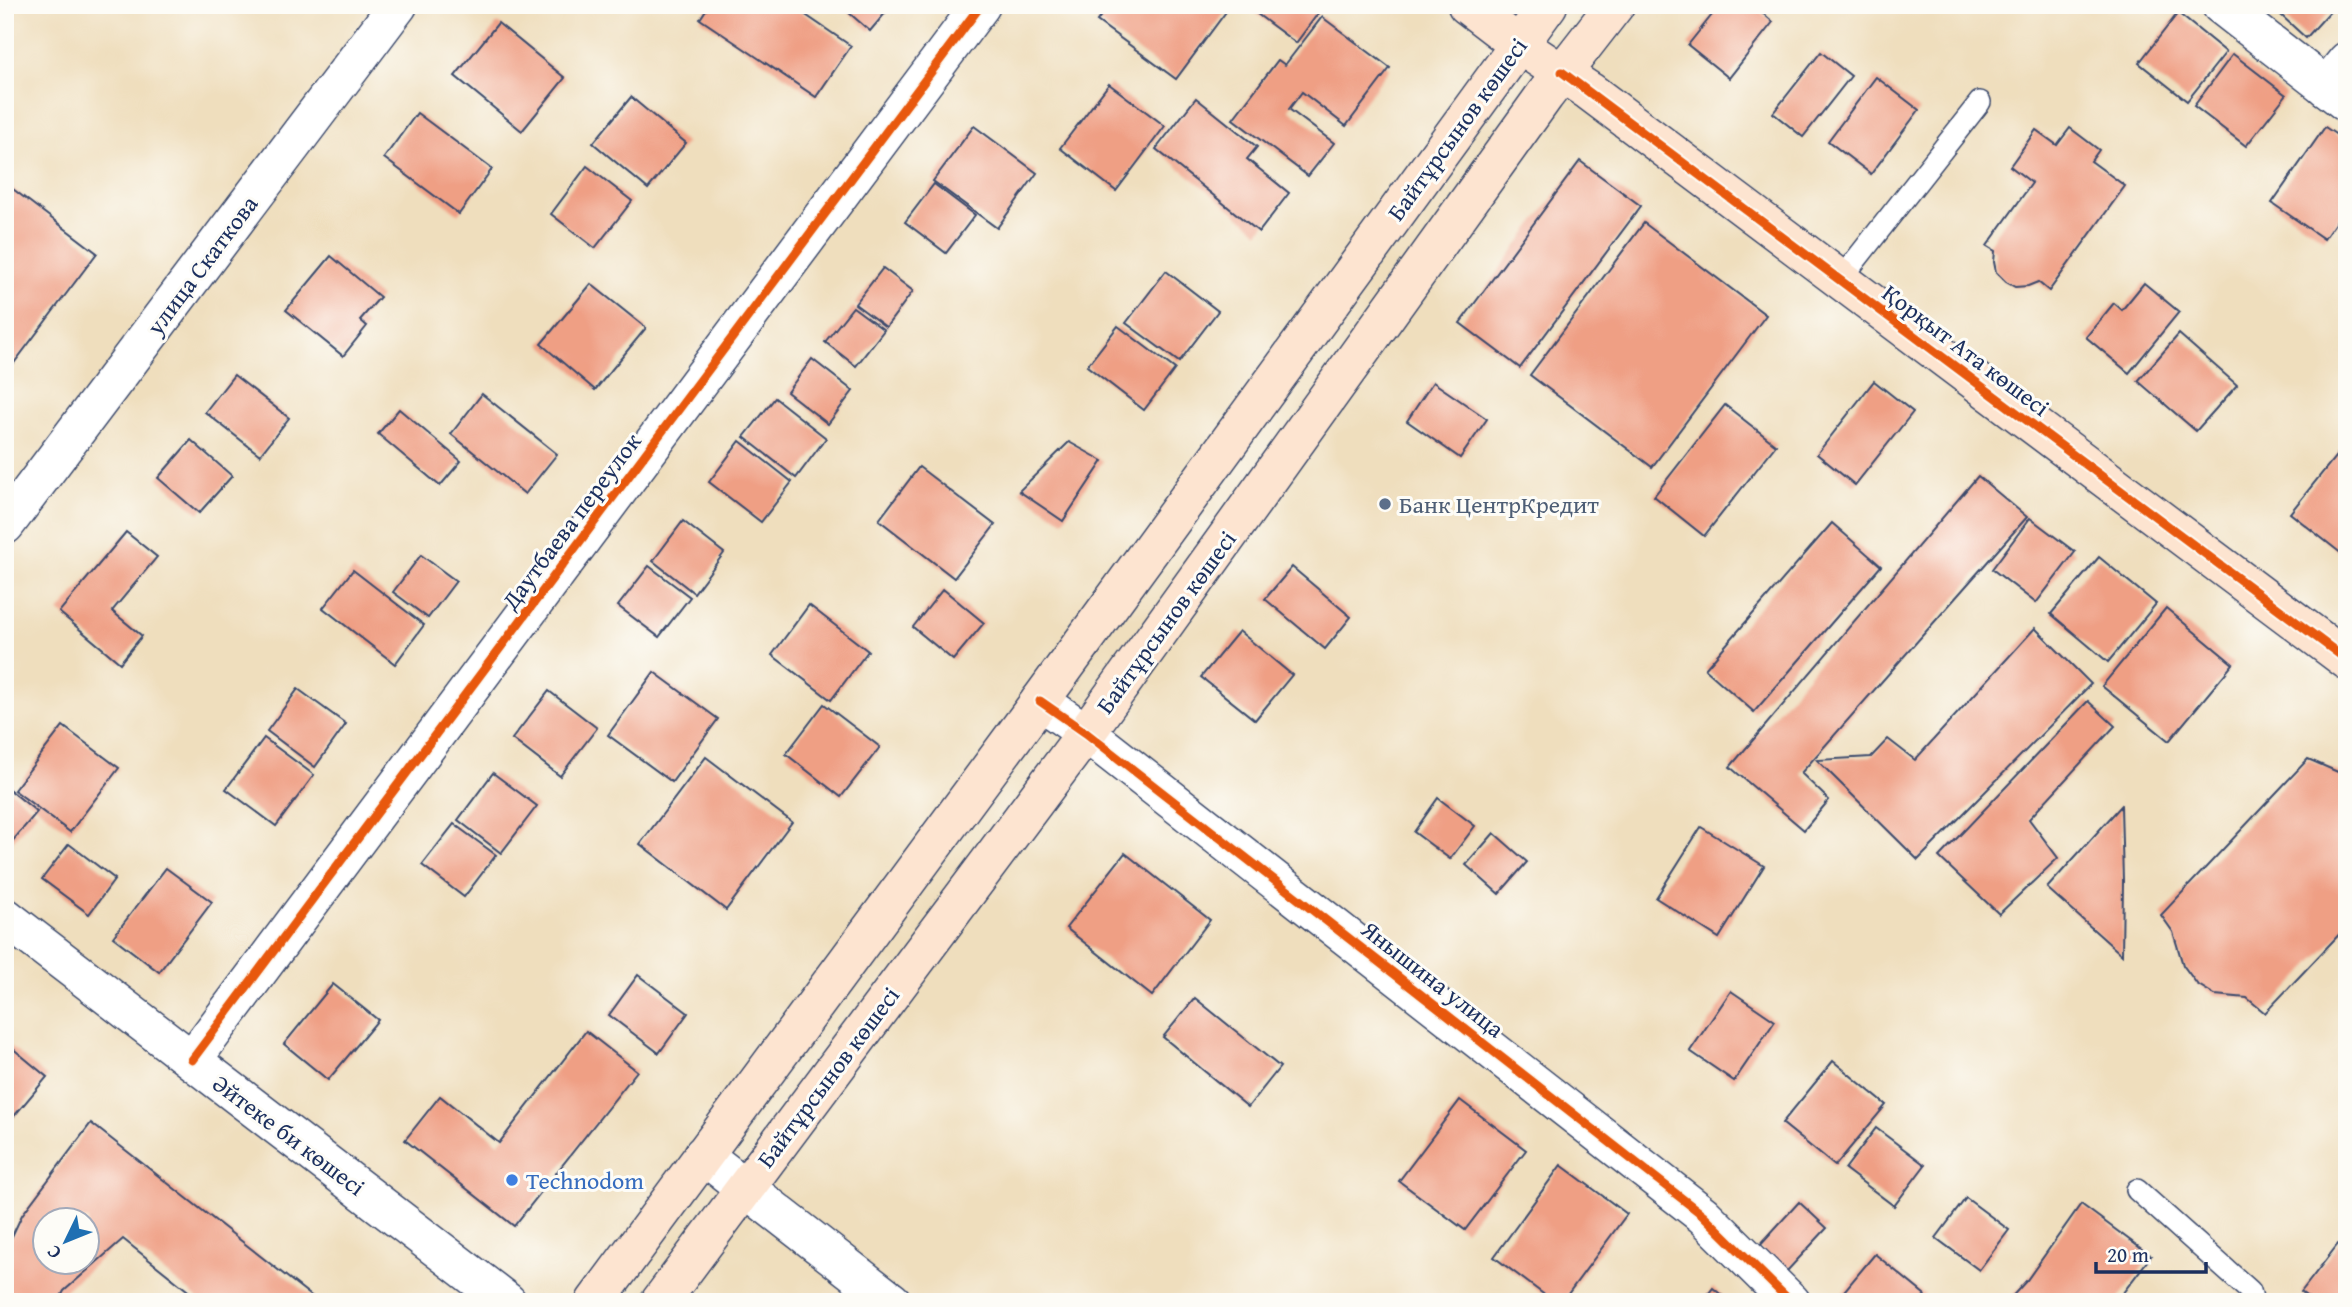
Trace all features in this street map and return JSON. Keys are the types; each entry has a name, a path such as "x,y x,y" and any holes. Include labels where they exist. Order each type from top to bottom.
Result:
{"main road":[{"name":"Қорқыт Ата көшесі","path":"1467,5 1518,44 1562,72 2347,660"},
{"name":"Байтұрсынов көшесі","path":"595,1302 1040,701 1548,5"},
{"name":"Байтұрсынов көшесі","path":"660,1302 1086,733 1562,72 1615,5"}],"street":[{"name":"улица Скаткова","path":"5,524 398,5"},
{"name":"Даутбаева переулок","path":"192,1060 981,5"},
{"path":"2221,5 2340,84"},
{"name":"Янышина улица","path":"1040,701 1086,733 1703,1214 1791,1302"},
{"name":"Әйтеке би көшесі","path":"5,917 507,1302"},
{"path":"703,1155 892,1302"}],"lane":[{"path":"1840,280 1980,102"},
{"path":"2137,1191 2250,1291 2253,1302"}],"building":[{"path":"709,5 791,5 851,46 816,97 700,19"},
{"path":"840,5 892,5 870,31"},
{"path":"1109,5 1231,5 1176,79 1097,21"},
{"path":"1245,5 1310,5 1319,12 1296,43"},
{"path":"1720,5 1753,5 1773,22 1729,78 1688,45"},
{"path":"2270,5 2336,5 2306,38"},
{"path":"2178,13 2226,52 2187,101 2139,63"},
{"path":"1322,17 1390,68 1346,126 1302,92 1289,109 1334,143 1308,176 1233,119 1278,60 1285,65"},
{"path":"498,23 565,78 522,131 455,76"},
{"path":"1821,52 1851,76 1803,137 1773,113"},
{"path":"2233,54 2286,95 2246,146 2194,106"},
{"path":"1876,77 1919,110 1871,174 1828,141"},
{"path":"1109,84 1165,126 1116,191 1060,148"},
{"path":"631,97 686,143 648,189 593,143"},
{"path":"1196,98 1257,147 1247,159 1289,193 1259,232 1156,149"},
{"path":"417,113 492,169 459,214 384,158"},
{"path":"974,126 1037,173 997,228 933,181"},
{"path":"2325,127 2347,142 2347,206 2324,239 2272,203"},
{"path":"2070,128 2099,150 2091,161 2125,186 2049,291 2038,282 2015,287 1996,272 1995,251 1987,246 2032,183 2010,166 2036,130 2057,145"},
{"path":"1580,161 1641,206 1520,368 1460,323"},
{"path":"587,166 632,201 595,248 551,214"},
{"path":"5,183 97,253 5,375"},
{"path":"934,184 975,215 946,253 905,222"},
{"path":"1644,223 1766,315 1652,467 1530,375"},
{"path":"331,256 380,297 360,320 367,326 343,356 286,310"},
{"path":"883,268 913,291 886,327 855,304"},
{"path":"1166,271 1218,311 1179,362 1126,323"},
{"path":"2144,283 2179,312 2129,373 2086,337 2114,303 2122,310"},
{"path":"591,284 646,328 595,390 541,344"},
{"path":"853,307 884,330 856,366 825,342"},
{"path":"1118,326 1175,369 1144,410 1087,366"},
{"path":"2179,334 2237,385 2196,431 2138,381"},
{"path":"812,359 853,391 828,424 787,392"},
{"path":"234,375 289,418 260,455 205,412"},
{"path":"1874,381 1913,412 1855,485 1817,454"},
{"path":"1433,382 1487,419 1460,458 1407,421"},
{"path":"482,394 557,454 525,494 451,434"},
{"path":"775,398 826,438 796,478 744,437"},
{"path":"1725,405 1776,445 1704,536 1654,496"},
{"path":"399,409 461,461 440,486 378,434"},
{"path":"191,440 232,476 199,513 158,478"},
{"path":"740,441 792,482 761,522 709,482"},
{"path":"1069,442 1103,461 1063,521 1019,491"},
{"path":"2347,442 2347,558 2290,513"},
{"path":"919,467 995,525 954,578 879,520"},
{"path":"1978,476 2027,517 1801,773 1829,800 1804,830 1730,767"},
{"path":"2030,518 2075,552 2036,603 1992,569"},
{"path":"683,521 724,553 694,593 653,561"},
{"path":"1832,523 1881,566 1754,712 1705,669"},
{"path":"126,532 157,557 112,611 142,636 120,663 59,612"},
{"path":"421,555 456,581 428,618 393,592"},
{"path":"2099,557 2156,604 2108,662 2051,614"},
{"path":"649,566 690,597 659,637 618,606"},
{"path":"1292,567 1351,617 1325,649 1265,599"},
{"path":"353,570 424,625 395,664 323,608"},
{"path":"943,589 984,623 953,660 913,627"},
{"path":"809,605 868,651 831,700 772,655"},
{"path":"2166,608 2233,664 2169,741 2102,686"},
{"path":"2035,628 2091,684 1918,860 1817,760 1871,757 1888,739 1915,760"},
{"path":"1239,631 1292,675 1255,720 1201,677"},
{"path":"654,672 718,719 672,782 608,735"},
{"path":"298,689 346,724 315,767 267,731"},
{"path":"549,691 597,728 560,776 512,739"},
{"path":"2088,701 2115,726 2029,819 2058,858 1999,914 1939,857"},
{"path":"824,704 880,747 841,797 786,754"},
{"path":"63,726 119,768 70,832 14,790"},
{"path":"264,738 314,775 276,826 226,789"},
{"path":"706,757 792,822 726,910 640,844"},
{"path":"2308,759 2347,776 2347,926 2265,1013 2247,998 2215,995 2197,984 2183,965 2173,932 2161,915"},
{"path":"493,773 537,806 501,853 458,820"},
{"path":"5,786 37,812 5,850"},
{"path":"1438,798 1475,826 1450,859 1414,832"},
{"path":"2121,806 2123,881 2122,955 2047,888"},
{"path":"454,824 496,855 464,897 422,865"},
{"path":"1701,827 1764,866 1719,938 1656,898"},
{"path":"1494,833 1527,862 1499,894 1466,865"},
{"path":"69,844 115,879 89,914 42,879"},
{"path":"1125,853 1210,920 1152,996 1066,928"},
{"path":"166,868 212,902 159,972 113,937"},
{"path":"638,975 688,1013 659,1053 609,1015"},
{"path":"333,984 378,1020 328,1080 284,1044"},
{"path":"1731,991 1775,1021 1734,1081 1690,1051"},
{"path":"1195,998 1280,1067 1248,1107 1163,1037"},
{"path":"586,1031 637,1071 514,1226 405,1140 440,1096 499,1143"},
{"path":"5,1042 47,1077 5,1127"},
{"path":"1833,1061 1886,1105 1835,1166 1782,1123"},
{"path":"1460,1100 1526,1150 1465,1230 1399,1181"},
{"path":"91,1123 319,1302 202,1302 123,1239 102,1258 102,1206 32,1206 32,1276 81,1276 64,1291 58,1302 5,1302 5,1251 22,1215"},
{"path":"1876,1128 1925,1165 1894,1206 1845,1169"},
{"path":"1561,1165 1627,1214 1562,1302 1554,1302 1494,1257"},
{"path":"1966,1198 2009,1230 1979,1270 1936,1238"},
{"path":"1799,1202 1827,1228 1786,1272 1758,1247"},
{"path":"2081,1204 2151,1256 2116,1302 2007,1302 2027,1280"},
{"path":"2338,1244 2347,1250 2347,1302 2314,1302 2301,1292"},
{"path":"1875,1254 1925,1295 1919,1302 1835,1302"},
{"path":"1713,1288 1730,1302 1702,1302"}],"cycle path":[{"path":"192,1060 981,5"},
{"path":"1562,72 2347,660"},
{"path":"1040,701 1086,733 1703,1215 1791,1302"}],"place":[{"name":"Банк ЦентрКредит","path":"1385,504"},
{"name":"Technodom","path":"512,1180"}]}
